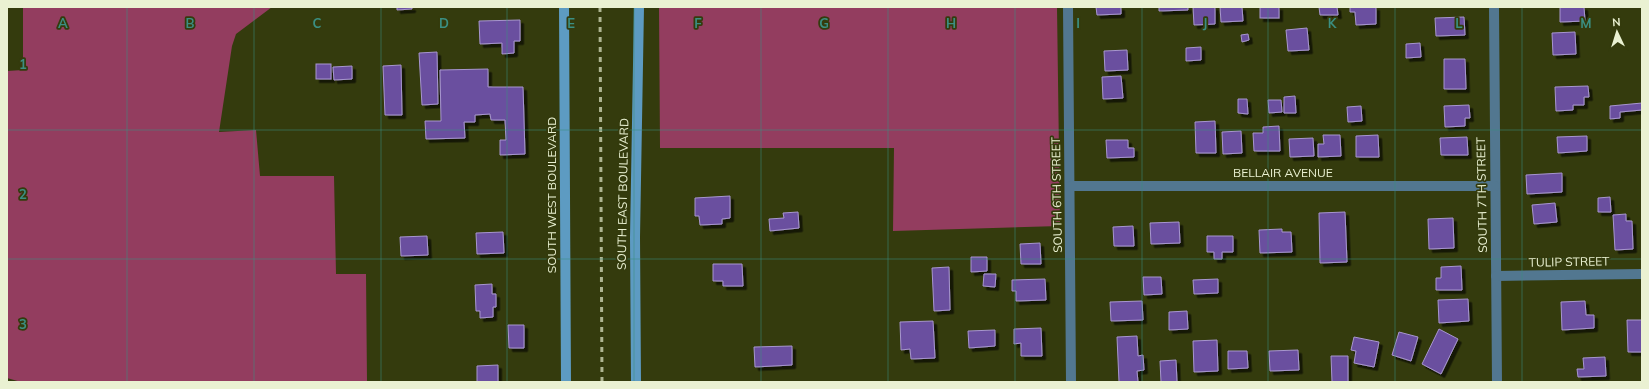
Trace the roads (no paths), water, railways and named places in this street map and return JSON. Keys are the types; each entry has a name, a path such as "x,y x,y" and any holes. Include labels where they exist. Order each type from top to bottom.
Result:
{"main road":[{"name":"SOUTH WEST BOULEVARD","path":"564,7 566,382"},
{"name":"SOUTH EAST BOULEVARD","path":"636,382 635,237 639,7"}],"street":[{"name":"SOUTH 6TH STREET","path":"1068,7 1071,186 1071,382"},
{"name":"SOUTH 7TH STREET","path":"1494,7 1497,382"},
{"name":"BELLAIR AVENUE","path":"1071,186 1495,186"},
{"name":"TULIP STREET","path":"1496,276 1642,274"}],"railway":[{"path":"600,7 602,382"}]}
